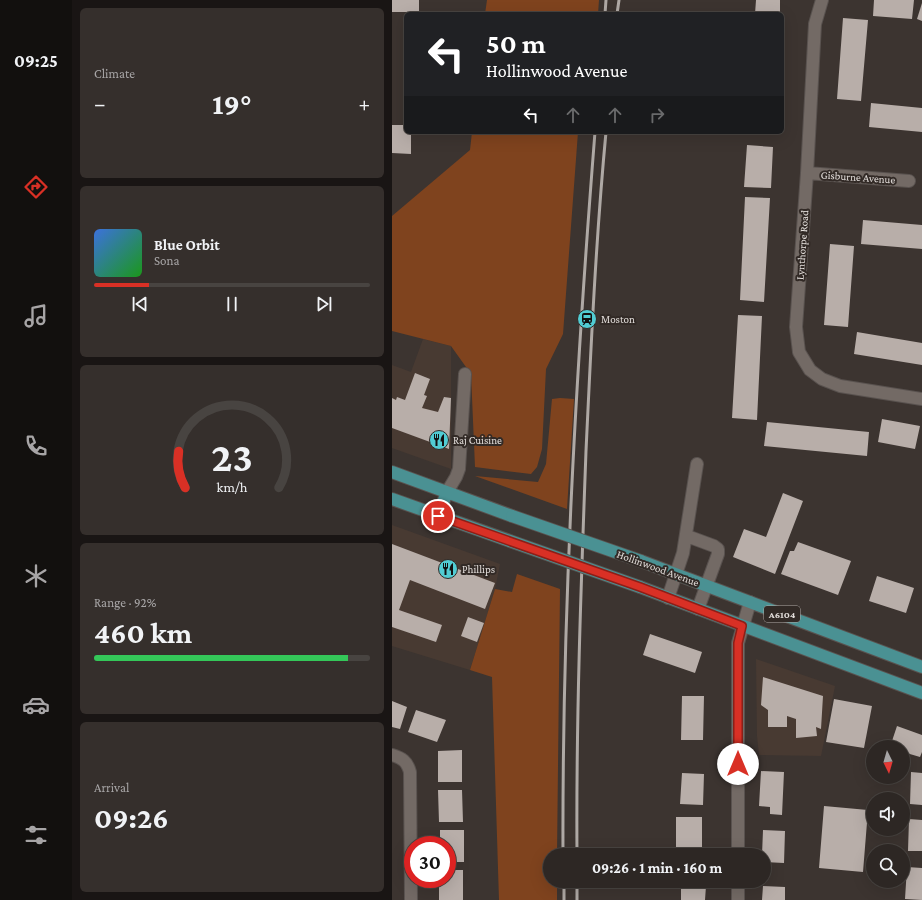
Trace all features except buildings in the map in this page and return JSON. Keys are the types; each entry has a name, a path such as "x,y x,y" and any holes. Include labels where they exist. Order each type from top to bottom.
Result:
{"main road":[{"name":"Hollinwood Avenue","path":"392,472 707,585 922,667"},
{"path":"438,516 447,492"},
{"path":"392,499 640,587 922,693"}],"street":[{"name":"Lynthorpe Road","path":"822,0 815,24 807,173 796,327 799,352 810,370 822,379 840,386 922,399"},
{"name":"Gisburne Avenue","path":"807,173 910,181"},
{"path":"447,492 456,477 459,468 465,374"},
{"path":"668,598 683,554 687,536 696,464"},
{"path":"687,536 714,546 718,549 718,554 698,609"},
{"path":"738,848 738,643 750,602"},
{"path":"392,755 402,758 408,764 410,772 411,900"},
{"path":"738,888 738,900"}],"shaded area":[{"path":"487,0 599,0 598,12 485,12"},
{"path":"472,134 578,134 563,334 546,369 542,449 537,467 531,474 475,467 471,374 451,346 392,331 392,216 470,150"},
{"path":"423,339 451,346 451,469 392,448 392,365 411,372"},
{"path":"552,399 574,399 567,509 475,476 538,482 546,464"},
{"path":"392,525 500,564 495,589 470,670 392,646"},
{"path":"517,574 560,589 557,848 543,848 543,888 557,888 557,900 499,900 492,677 470,670 495,589 512,592"},
{"path":"756,659 835,686 821,756 759,755 757,736"}],"railway":[{"path":"605,12 606,0"},
{"path":"617,12 619,0"},
{"path":"563,848 565,674 576,403 595,134"},
{"path":"577,848 578,703 586,451 592,331 606,134"},
{"path":"564,888 564,900"},
{"path":"577,888 577,900"}],"place":[{"name":"Moston","path":"587,319"},
{"name":"Raj Cuisine","path":"439,440"},
{"name":"Phillips","path":"448,569"}],"route":[{"path":"438,516 640,587 742,626 738,643 738,764"}]}
